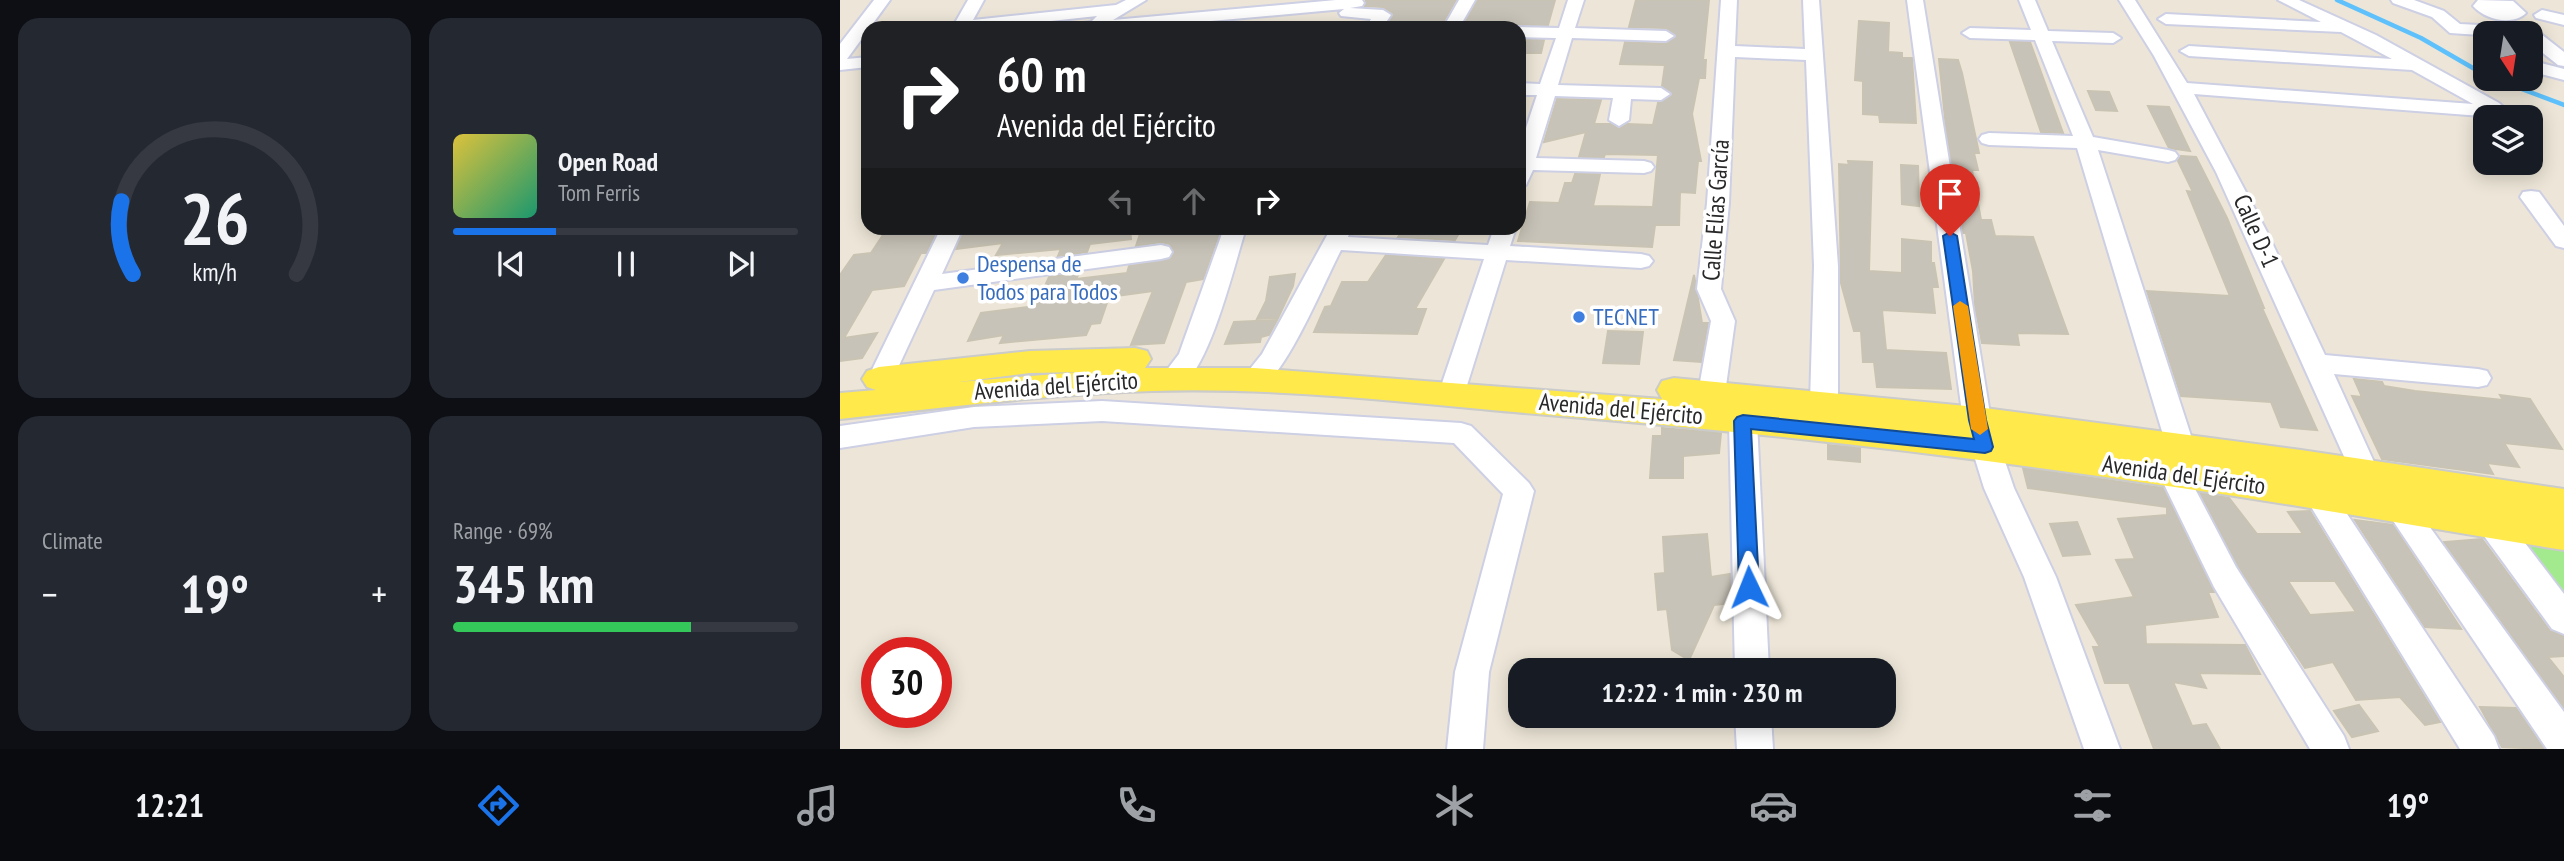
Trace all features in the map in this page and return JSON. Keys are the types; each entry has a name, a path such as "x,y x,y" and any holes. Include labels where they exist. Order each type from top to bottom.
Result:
{"main road":[{"name":"Avenida del Ejército","path":"840,386 881,378 1030,362 1263,370 1711,404 1824,403 1981,433 2176,460 2318,495 2564,534"},
{"name":"Avenida del Ejército","path":"840,406 1182,368"},
{"name":"Avenida del Ejército","path":"1711,404 1743,421 1981,433"},
{"name":"Avenida del Ejército","path":"2176,460 2301,464 2564,504"}],"street":[{"path":"871,21 882,0"},
{"path":"881,21 897,0"},
{"path":"964,21 978,0"},
{"path":"1160,21 1353,5 1378,21 1395,0"},
{"path":"1455,21 1467,0"},
{"path":"1526,153 1576,0"},
{"name":"Calle Elías García","path":"1711,404 1723,321 1709,289 1718,203 1729,0"},
{"path":"1811,0 1826,266 1824,403"},
{"path":"1915,0 1981,433 1999,488 2040,577 2102,749"},
{"path":"2027,0 2085,142 2176,460 2225,577 2330,749"},
{"name":"Calle D-1","path":"2127,0 2183,88 2230,174 2315,363 2371,474 2401,508 2564,743"},
{"path":"2183,88 2500,112 2349,29 2286,0"},
{"path":"2399,0 2438,14 2462,15 2476,14 2468,8 2487,3 2515,21"},
{"path":"1005,21 1131,4"},
{"path":"1099,21 1131,4"},
{"path":"1340,21 1353,5"},
{"path":"2438,14 2456,29 2473,31"},
{"path":"2462,15 2473,24"},
{"path":"2542,15 2564,20"},
{"path":"2166,19 2349,29"},
{"path":"1526,33 1563,41 1665,43"},
{"path":"1970,33 2113,38"},
{"path":"848,65 861,40"},
{"path":"2543,44 2564,61"},
{"path":"848,65 861,48"},
{"path":"1725,51 1816,55"},
{"path":"2189,51 2416,65"},
{"path":"2373,62 2404,105"},
{"path":"2543,69 2564,75"},
{"path":"1526,89 1661,94"},
{"path":"1619,120 1623,93"},
{"path":"1989,139 2085,142 2168,156"},
{"path":"1526,169 1644,167"},
{"path":"2531,197 2564,242"},
{"path":"881,378 949,235"},
{"path":"1182,368 1232,235"},
{"path":"1263,370 1338,235 1497,252 1641,261"},
{"path":"1454,384 1502,235"},
{"path":"925,284 1161,252"},
{"path":"2315,363 2478,377"},
{"path":"840,437 974,417 1102,411 1461,433 1519,491 1472,672 1465,749"},
{"path":"1743,421 1752,658"},
{"path":"2301,464 2480,749"},
{"path":"2492,523 2564,619"},
{"path":"1754,728 1755,749"}],"green space":[{"path":"2526,546 2564,547 2564,600"}],"building":[{"path":"1366,0 1456,0 1444,21 1390,21 1394,14 1383,7 1365,6"},
{"path":"1478,0 1555,0 1548,25 1526,26 1526,21 1466,21"},
{"path":"1636,0 1709,0 1703,60 1706,60 1705,78 1699,78 1692,114 1701,161 1698,161 1695,193 1680,192 1679,225 1655,225 1652,247 1518,241 1520,235 1526,235 1526,215 1530,202 1559,203 1565,183 1572,183 1575,174 1600,174 1593,206 1653,207 1658,155 1605,154 1604,157 1579,157 1586,132 1544,142 1557,99 1601,100 1594,124 1611,124 1618,128 1627,124 1653,125 1658,103 1672,95 1662,86 1665,65 1620,64 1625,42 1666,44 1676,35 1666,28 1629,27"},
{"path":"1859,21 1889,23 1888,52 1902,53 1902,58 1912,58 1916,123 1880,122 1879,115 1863,114 1863,81 1855,80"},
{"path":"1526,40 1544,40 1541,53 1526,53"},
{"path":"2010,42 2030,42 2063,133 2041,132"},
{"path":"1939,59 1958,60 1962,73 1979,153 1974,153 1978,170 1972,170 1981,220 1991,220 1995,236 2033,237 2068,334 2017,333 2019,345 1982,343 1975,306 1973,271 1966,233 1963,233 1946,128"},
{"path":"2088,91 2109,92 2117,111 2096,110"},
{"path":"2148,106 2169,107 2190,151 2169,148"},
{"path":"2181,156 2196,157 2227,218 2262,308 2317,430 2281,427 2271,402 2181,396 2147,291 2230,296 2187,191 2193,192 2178,161"},
{"path":"1848,161 1872,162 1869,271 1902,273 1902,239 1931,242 1931,263 1934,263 1938,287 1932,287 1935,313 1882,310 1886,350 1946,353 1951,389 1877,387 1874,362 1863,362 1861,331 1854,331 1841,283 1839,164 1849,165"},
{"path":"1901,165 1918,166 1919,206 1902,204"},
{"path":"883,235 935,235 926,253 921,253 904,286 872,290 844,338 877,333 862,358 840,361 840,275 854,255 871,253"},
{"path":"963,235 1131,235 1131,239 1090,244 1087,252 1058,256 1061,249 996,255 1003,243 956,249"},
{"path":"1140,235 1219,235 1203,279 1186,282 1164,343 1131,345 1153,291 1109,297 1100,323 1091,324 1086,335 1000,343 1004,335 968,341 981,313 1036,306 1049,277 1079,273 1076,279 1127,273 1129,266 1171,258 1174,251 1170,244 1161,242 1136,246"},
{"path":"1399,235 1458,235 1455,240 1398,237"},
{"path":"1386,255 1444,259 1415,309 1426,309 1417,334 1314,332 1325,307 1331,306 1342,282 1368,282"},
{"path":"1295,274 1293,286 1278,318 1257,319 1266,301 1270,277"},
{"path":"1694,275 1702,323 1708,323 1701,362 1674,360"},
{"path":"1277,320 1269,335 1261,337 1260,342 1225,344 1234,322"},
{"path":"1608,331 1643,332 1639,364 1603,363"},
{"path":"2354,379 2382,382 2384,386 2415,391 2503,400 2500,395 2530,399 2562,449 2504,443 2519,467 2487,463 2493,474 2382,459 2352,396 2362,397"},
{"path":"1662,428 1721,433 1719,453 1683,456 1683,478 1650,478 1653,436 1662,436"},
{"path":"1828,445 1860,448 1860,462 1828,459"},
{"path":"2023,468 2163,488 2214,592 2208,592 2218,617 2145,625 2146,644 2245,645 2260,674 2199,673 2206,688 2173,682 2192,726 2206,724 2220,749 2154,749 2129,683 2105,683 2093,647 2100,647 2076,605 2134,597 2116,560 2135,559 2118,519 2167,515 2167,507 2028,488"},
{"path":"2200,493 2229,498 2257,534 2303,534 2288,512 2310,511 2440,722 2425,725 2400,697 2356,700 2333,662 2305,668 2238,566","holes":["2288,581 2335,581 2356,612 2310,615"]},
{"path":"2355,520 2393,525 2461,629 2425,627"},
{"path":"2077,522 2090,554 2063,556 2050,524"},
{"path":"1707,534 1711,577 1730,574 1731,603 1714,605 1690,658 1672,650 1667,609 1658,610 1655,574 1665,573 1663,537"},
{"path":"2482,539 2550,631 2564,636 2564,656 2548,657 2564,677 2564,708 2444,542"},
{"path":"2359,705 2378,731 2352,737 2334,711"},
{"path":"2480,707 2516,708 2544,749 2502,747"}],"waterway":[{"path":"2337,0 2421,38 2473,68"},
{"path":"2527,91 2564,105"}],"slow traffic":[{"path":"1960,306 1980,429"}],"place":[{"name":"Despensa de Todos para Todos","path":"963,278"},
{"name":"TECNET","path":"1579,317"}],"route":[{"path":"1749,587 1743,421 1985,447 1977,420 1950,236"}]}
